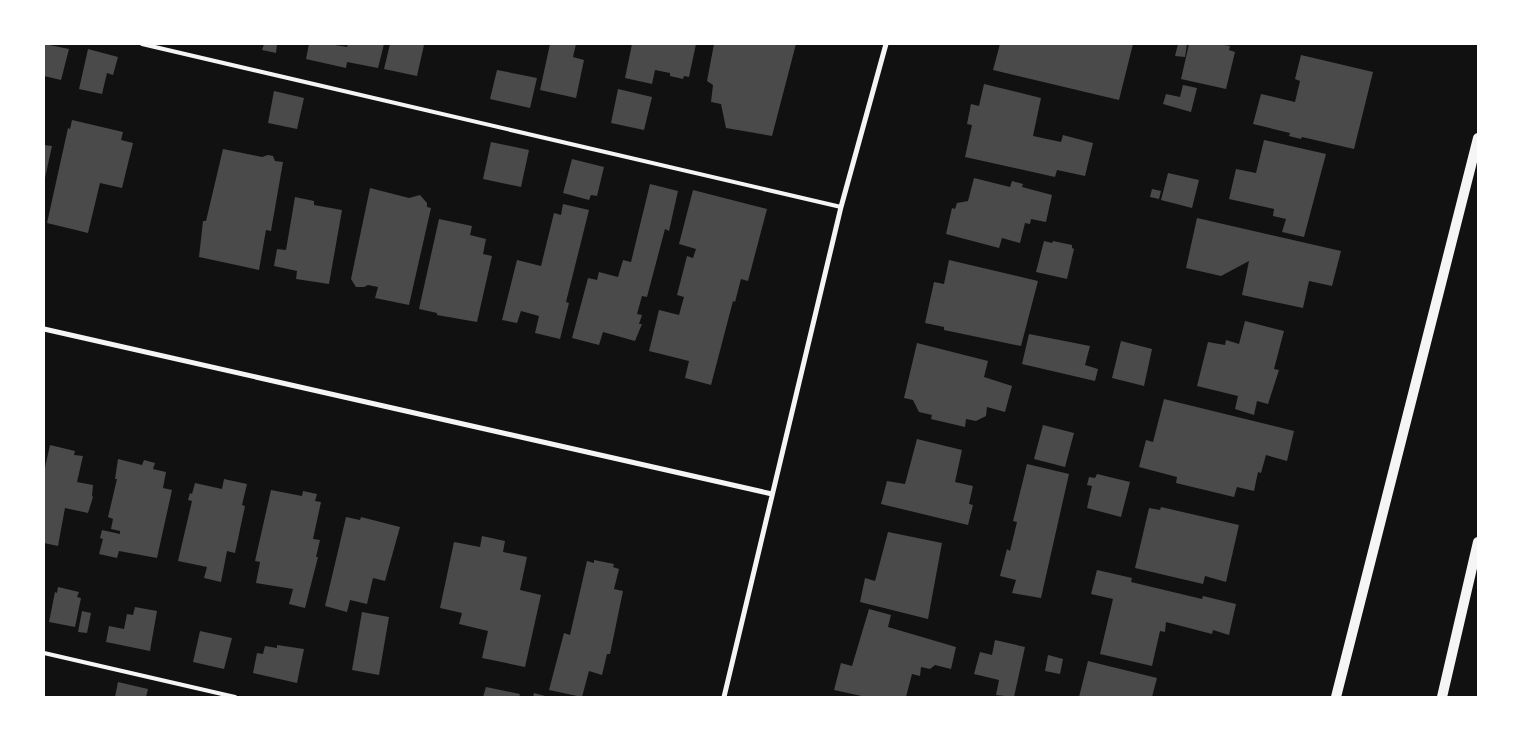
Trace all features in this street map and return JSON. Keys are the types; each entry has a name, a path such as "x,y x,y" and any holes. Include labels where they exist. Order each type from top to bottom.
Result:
{"main road":[{"path":"1336,697 1478,138"},
{"path":"1442,697 1478,542"}],"street":[{"path":"724,697 841,207 886,44"},
{"path":"44,329 772,494"}],"lane":[{"path":"142,44 841,207"},
{"path":"44,652 234,697"}],"building":[{"path":"44,44 69,49 61,80 44,76"},
{"path":"264,44 277,44 276,53 262,50"},
{"path":"309,44 329,44 347,47 348,44 384,44 378,68 347,62 346,68 306,59"},
{"path":"390,44 424,45 417,76 384,69"},
{"path":"550,44 576,44 573,57 584,60 576,98 540,90"},
{"path":"632,44 696,44 689,77 684,76 683,79 670,76 670,73 655,70 652,84 625,78"},
{"path":"714,44 796,44 772,136 726,128 721,104 711,102 713,85 707,81"},
{"path":"1000,44 1133,44 1119,100 993,70"},
{"path":"1178,44 1187,44 1185,57 1175,56"},
{"path":"1189,44 1219,44 1230,46 1229,50 1235,52 1226,89 1181,79"},
{"path":"88,49 118,57 113,75 107,73 102,94 79,89"},
{"path":"1301,55 1373,72 1354,149 1302,137 1301,139 1289,136 1290,133 1253,124 1261,94 1295,102 1300,81 1295,79"},
{"path":"497,70 537,78 530,108 490,99"},
{"path":"984,84 1041,98 1033,136 1061,142 1063,135 1093,143 1085,176 1057,170 1055,177 965,157 972,125 967,124 971,104 979,106"},
{"path":"1183,85 1197,88 1191,112 1163,104 1166,94 1180,97"},
{"path":"618,89 652,97 644,130 611,123"},
{"path":"274,91 304,98 297,129 268,123"},
{"path":"72,120 123,132 121,140 133,143 122,188 100,183 88,233 47,223 68,128 70,129"},
{"path":"1264,140 1326,154 1304,237 1282,232 1286,219 1273,216 1274,209 1229,199 1236,169 1256,173"},
{"path":"491,142 529,150 521,187 483,179"},
{"path":"44,145 52,146 45,178 44,178"},
{"path":"223,149 262,157 273,156 275,161 283,162 271,231 266,230 259,270 199,257 203,221 206,221"},
{"path":"572,159 604,167 597,196 591,195 589,200 563,193"},
{"path":"1168,173 1199,180 1192,208 1161,200"},
{"path":"974,178 1010,187 1012,181 1023,184 1022,187 1052,195 1046,222 1031,219 1030,224 1025,223 1020,243 1002,238 999,248 946,234 952,208 955,209 957,203 968,201"},
{"path":"650,184 678,191 669,231 665,229 647,297 642,296 637,314 642,315 639,324 642,324 635,341 603,332 599,345 572,338 588,278 597,280 599,272 618,277 623,260 631,262"},
{"path":"370,188 409,198 420,195 427,203 427,207 431,208 409,305 375,298 378,287 368,285 356,287 351,279"},
{"path":"1152,189 1161,191 1159,199 1150,197"},
{"path":"693,190 767,209 748,281 741,279 735,302 733,301 711,385 685,378 689,361 649,351 659,310 679,315 684,297 677,295 687,256 693,258 696,249 679,244"},
{"path":"295,197 314,201 314,205 342,210 329,284 296,279 297,271 274,266 277,249 286,250"},
{"path":"563,204 589,210 566,302 569,303 560,339 535,333 539,316 521,311 517,323 502,320 517,260 541,266 554,213 561,215"},
{"path":"1197,218 1341,251 1332,286 1309,281 1303,308 1242,295 1249,261 1221,276 1186,268"},
{"path":"439,219 472,226 470,235 486,239 483,254 492,256 477,322 437,315 437,313 419,309"},
{"path":"1044,241 1072,245 1074,249 1067,279 1036,272"},
{"path":"949,260 1038,281 1021,346 944,330 944,327 925,323 934,282 944,284"},
{"path":"1245,321 1284,331 1274,369 1279,370 1268,404 1257,401 1254,415 1235,409 1238,396 1197,386 1208,342 1225,345 1226,340 1239,344"},
{"path":"1029,334 1090,346 1085,365 1098,369 1095,381 1022,364"},
{"path":"1121,341 1152,349 1144,386 1112,378"},
{"path":"917,343 988,361 984,377 1012,386 1005,412 987,407 986,416 976,421 966,419 965,427 931,419 932,415 919,412 913,400 904,398"},
{"path":"1164,399 1294,431 1287,461 1266,455 1261,473 1258,472 1254,491 1237,487 1234,497 1176,483 1177,477 1139,467 1146,440 1153,442"},
{"path":"1043,425 1074,433 1065,467 1034,459"},
{"path":"917,439 962,450 955,482 973,486 969,504 973,505 968,525 881,504 887,481 905,484"},
{"path":"50,445 75,451 74,455 83,456 77,482 93,485 93,497 88,513 65,508 58,546 44,543 44,472"},
{"path":"118,459 142,465 144,460 155,463 153,469 166,472 163,488 172,490 157,558 119,551 117,558 99,554 103,539 100,538 102,530 120,534 120,531 111,529 113,519 108,517 117,479 115,479"},
{"path":"1027,464 1069,474 1041,598 1012,593 1016,580 1000,576 1007,549 1010,551 1017,522 1013,521"},
{"path":"1097,474 1130,482 1121,517 1087,508 1092,486 1087,485 1089,477 1095,478"},
{"path":"224,479 247,484 242,505 245,506 235,553 227,551 221,582 204,578 207,567 178,561 192,501 188,500 195,483 222,489"},
{"path":"271,490 302,496 303,491 317,494 315,501 321,502 313,539 320,540 316,557 318,557 305,608 289,604 293,589 256,583 260,562 255,561"},
{"path":"1161,507 1239,525 1226,582 1205,576 1203,584 1135,568 1149,508 1160,510"},
{"path":"346,517 360,520 361,517 400,527 385,581 373,578 367,604 350,600 347,612 325,606"},
{"path":"888,532 942,543 928,619 860,602 865,578 875,581"},
{"path":"482,536 505,541 503,552 527,557 520,590 541,595 525,667 482,658 488,631 459,624 462,613 440,608 454,542 480,547"},
{"path":"594,560 614,564 613,567 619,569 614,589 623,591 610,654 607,654 602,675 589,671 582,697 549,690 564,633 570,635 587,561 594,563"},
{"path":"1097,570 1132,578 1131,582 1202,599 1203,596 1236,604 1229,635 1213,630 1212,634 1166,622 1165,632 1160,631 1152,666 1100,654 1113,599 1091,594"},
{"path":"58,587 79,592 77,597 81,598 75,627 49,622 55,592 57,593"},
{"path":"135,607 157,611 150,651 106,642 109,626 124,629 127,614 133,615"},
{"path":"869,609 891,615 888,627 956,647 951,669 935,665 930,669 921,667 920,676 912,674 906,697 866,697 834,690 841,663 852,666"},
{"path":"82,611 91,613 87,633 78,632"},
{"path":"362,612 389,617 379,675 352,670"},
{"path":"200,631 232,638 224,669 193,662"},
{"path":"995,640 1025,647 1014,697 996,695 999,680 974,674 980,652 992,655"},
{"path":"277,645 304,649 297,683 253,673 257,653 263,654 265,646 277,648"},
{"path":"1048,655 1063,659 1060,674 1045,671"},
{"path":"1088,661 1157,678 1152,697 1079,697"},
{"path":"118,682 148,689 146,697 115,697"},
{"path":"486,687 520,694 519,697 483,697"},
{"path":"534,693 549,697 533,697"}]}
